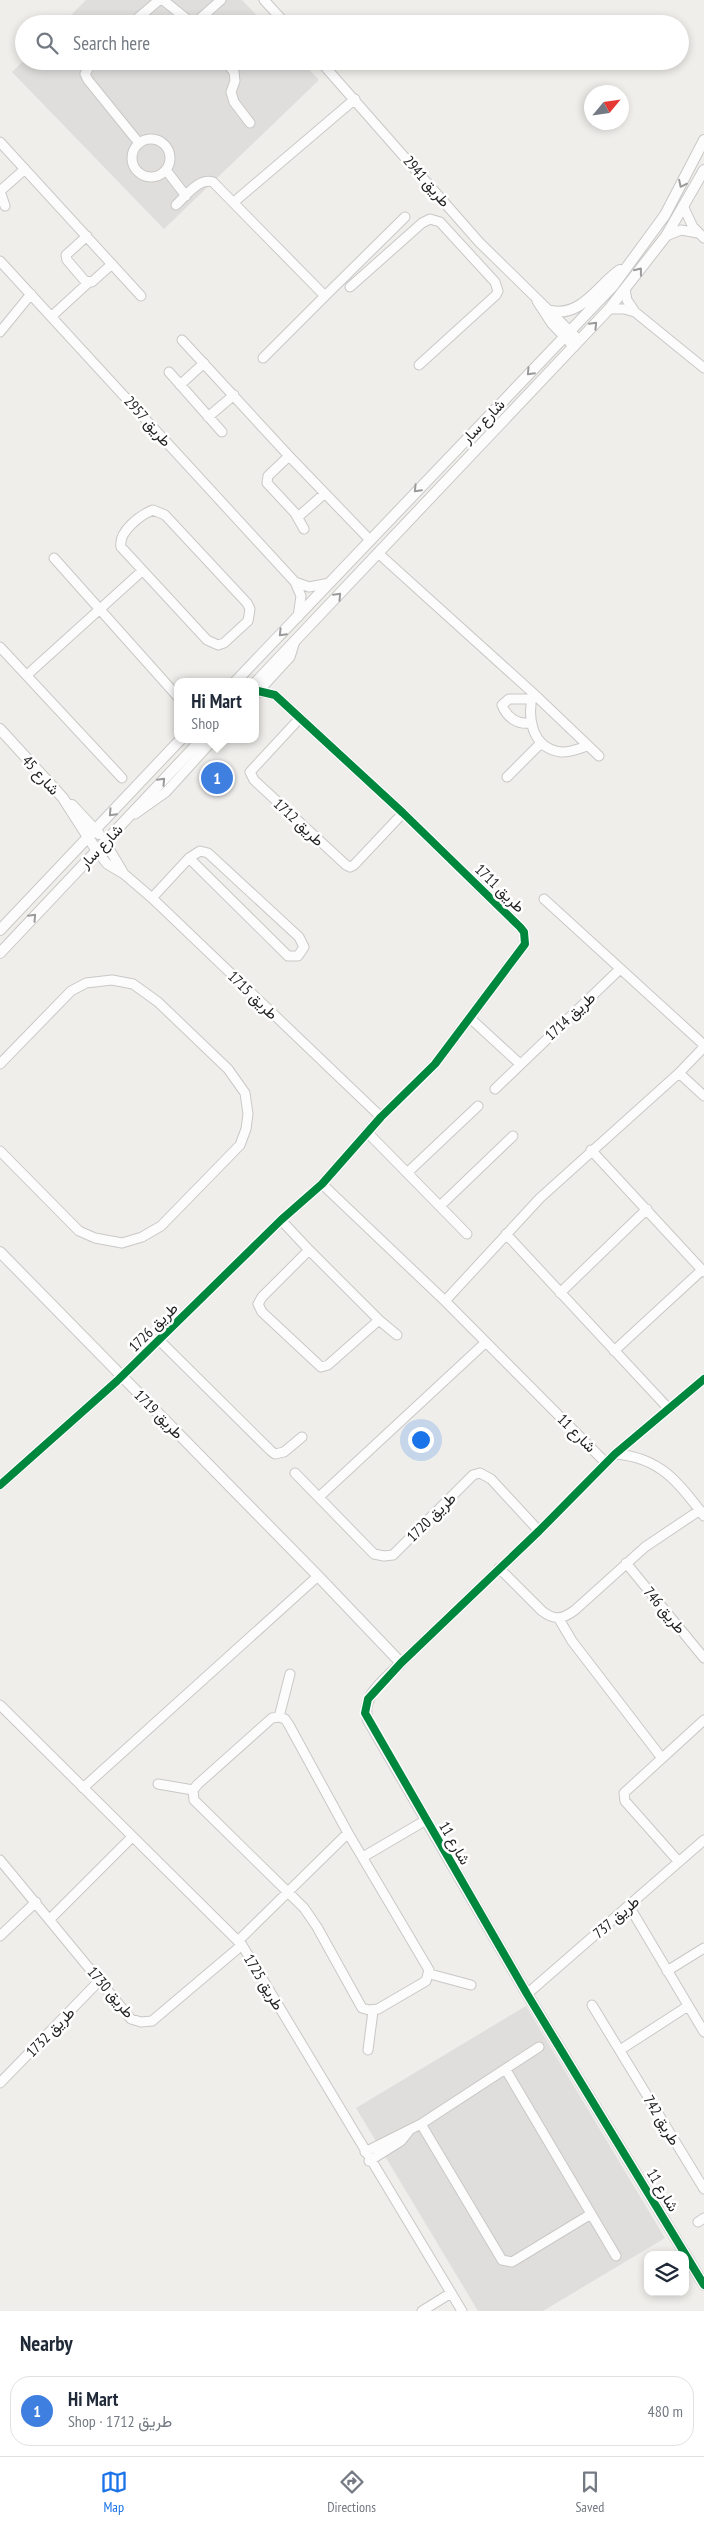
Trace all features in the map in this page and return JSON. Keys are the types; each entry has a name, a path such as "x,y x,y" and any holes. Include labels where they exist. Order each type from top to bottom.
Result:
{"street":[{"path":"142,15 159,0"},
{"path":"163,0 182,15"},
{"path":"204,15 221,0"},
{"path":"264,0 278,15"},
{"path":"87,70 85,74 88,80 139,143"},
{"path":"232,70 235,81 231,92 234,102 250,123"},
{"name":"طريق 2941","path":"328,70 479,242 536,299 551,311 566,333"},
{"path":"234,202 355,99"},
{"path":"151,140 165,146 170,161 166,170 154,177 141,174 136,169 133,156 139,143 151,140"},
{"name":"شارع سار","path":"239,678 330,583 369,539 612,286 665,215 704,140"},
{"path":"0,142 141,296"},
{"path":"5,206 0,191 25,169"},
{"path":"166,170 186,196"},
{"name":"شارع سار","path":"259,686 295,641 609,309 666,236 684,208 704,170"},
{"path":"176,205 202,182 207,180 212,182 234,202 325,296"},
{"path":"684,208 701,236"},
{"path":"263,358 405,217"},
{"path":"350,287 422,223 430,219 440,222 495,282 498,291 419,365"},
{"path":"666,236 681,230 701,236"},
{"path":"87,236 67,253 66,257 85,281 89,282"},
{"path":"467,252 479,242"},
{"name":"طريق 2957","path":"0,261 294,582 301,596 298,617"},
{"path":"52,316 112,264"},
{"path":"551,311 564,312 576,308 615,273 629,265"},
{"path":"625,289 627,300 635,312 704,368"},
{"path":"0,332 31,294"},
{"name":"طريق 2941","path":"536,299 546,316 576,343"},
{"path":"609,309 624,309 635,312"},
{"path":"182,340 324,494 369,539"},
{"path":"180,385 204,363"},
{"path":"169,372 222,432"},
{"path":"208,416 234,395"},
{"path":"289,456 266,480 298,517 304,529"},
{"path":"298,517 324,494"},
{"path":"160,511 247,603 250,609 248,621 224,643 212,644 142,571 121,547 121,537 147,512 160,511"},
{"path":"378,553 599,756"},
{"path":"54,558 174,692"},
{"path":"26,675 142,571"},
{"path":"294,582 309,587 330,583"},
{"path":"259,687 290,657 295,641"},
{"path":"0,647 122,778"},
{"path":"259,690 275,694 272,676"},
{"name":"طريق 1711","path":"275,694 403,813 524,932 525,939 523,948 435,1064 381,1117 322,1184"},
{"path":"532,696 531,723 535,737 541,743 562,752 588,746"},
{"path":"531,723 524,724 514,721 502,705 509,699 532,696"},
{"name":"طريق 1712","path":"300,718 250,772 254,780 346,865 350,867 354,865 403,813"},
{"name":"شارع 45","path":"0,729 92,833 105,842"},
{"name":"شارع سار","path":"0,930 177,743"},
{"name":"شارع سار","path":"0,952 198,743"},
{"path":"128,818 166,792 210,743"},
{"path":"507,777 541,743"},
{"name":"شارع 45","path":"92,833 97,850"},
{"name":"طريق 1715","path":"105,842 124,874"},
{"name":"طريق 1715","path":"97,850 107,864 124,874 152,898 381,1117"},
{"path":"152,898 189,858 200,851 208,853 299,937 304,947 298,956 288,956 189,858"},
{"path":"445,1301 506,1234 592,1150 679,1072 704,1046 544,899"},
{"name":"طريق 1714","path":"495,1089 620,969"},
{"path":"0,1064 71,991 94,981 120,981 140,988 158,1002 228,1070 245,1093 248,1114 244,1137 232,1156 161,1226 142,1237 122,1243 96,1238 80,1231 0,1151"},
{"path":"470,1018 520,1064"},
{"path":"679,1072 704,1096"},
{"path":"407,1173 478,1106"},
{"path":"367,1132 467,1234"},
{"path":"440,1206 512,1136"},
{"path":"592,1150 703,1271 614,1351"},
{"name":"طريق 1726","path":"0,1485 122,1377 281,1220 322,1184"},
{"name":"شارع 11","path":"322,1184 445,1301 606,1463 539,1531 401,1663 368,1698 365,1713 527,1994 704,2285"},
{"path":"560,1292 646,1209"},
{"path":"281,1220 379,1320 397,1335"},
{"path":"506,1234 668,1408"},
{"path":"309,1250 259,1300 259,1308 262,1312 315,1364 321,1367 328,1365 379,1320"},
{"name":"طريق 1719","path":"0,1252 401,1663"},
{"path":"159,1340 271,1451 280,1454 302,1437"},
{"path":"319,1498 486,1342"},
{"path":"606,1463 704,1379"},
{"path":"499,1568 542,1611 550,1617 559,1619 575,1610 658,1536 702,1513 667,1472 642,1458 615,1454"},
{"name":"طريق 1720","path":"295,1473 374,1554 393,1555 473,1475 480,1473 491,1479 539,1531"},
{"name":"طريق 746","path":"626,1563 704,1658"},
{"path":"83,1788 318,1576"},
{"path":"559,1619 572,1641 662,1757"},
{"path":"279,1717 290,1674"},
{"name":"طريق 1725","path":"0,1705 240,1943 369,2161 462,2311"},
{"path":"193,1790 272,1718 279,1717 285,1719 348,1833 427,1964 430,1974"},
{"path":"679,1862 624,1797 626,1789 704,1720"},
{"path":"158,1784 193,1790"},
{"path":"193,1790 194,1800 197,1804 311,1917 362,2008 373,2011 422,1985 430,1974"},
{"path":"363,1857 426,1820"},
{"name":"طريق 1730","path":"0,1860 131,2019 141,2022 152,2021 240,1943 348,1833"},
{"path":"50,1919 132,1836"},
{"name":"طريق 737","path":"527,1994 704,1840"},
{"path":"0,1936 36,1902"},
{"path":"629,1906 704,2032"},
{"path":"667,1971 704,1948"},
{"path":"430,1974 471,1985"},
{"name":"طريق 1732","path":"0,2083 100,1980"},
{"name":"طريق 742","path":"592,2005 704,2189"},
{"path":"620,2050 688,2006"},
{"path":"368,2050 373,2011"},
{"path":"364,2152 421,2124 539,2047"},
{"path":"506,2070 616,2256"},
{"path":"421,2124 502,2260 512,2262 591,2214"},
{"path":"369,2161 401,2141 409,2131"},
{"path":"422,2311 451,2293"}],"shaded area":[{"path":"86,0 242,0 256,15 71,15"},
{"path":"15,69 310,70 319,80 164,229 12,72"},
{"path":"526,2006 665,2238 543,2311 478,2311 356,2108"}],"cycle path":[{"path":"0,1485 117,1381 281,1220 322,1184 381,1117 435,1064 525,944 524,932 520,927 403,813 275,695 259,691"},
{"path":"704,1379 615,1454 539,1531 401,1663 368,1699 365,1713 527,1994 704,2285"}],"place":[{"name":"Hi Mart","path":"217,778"}]}
